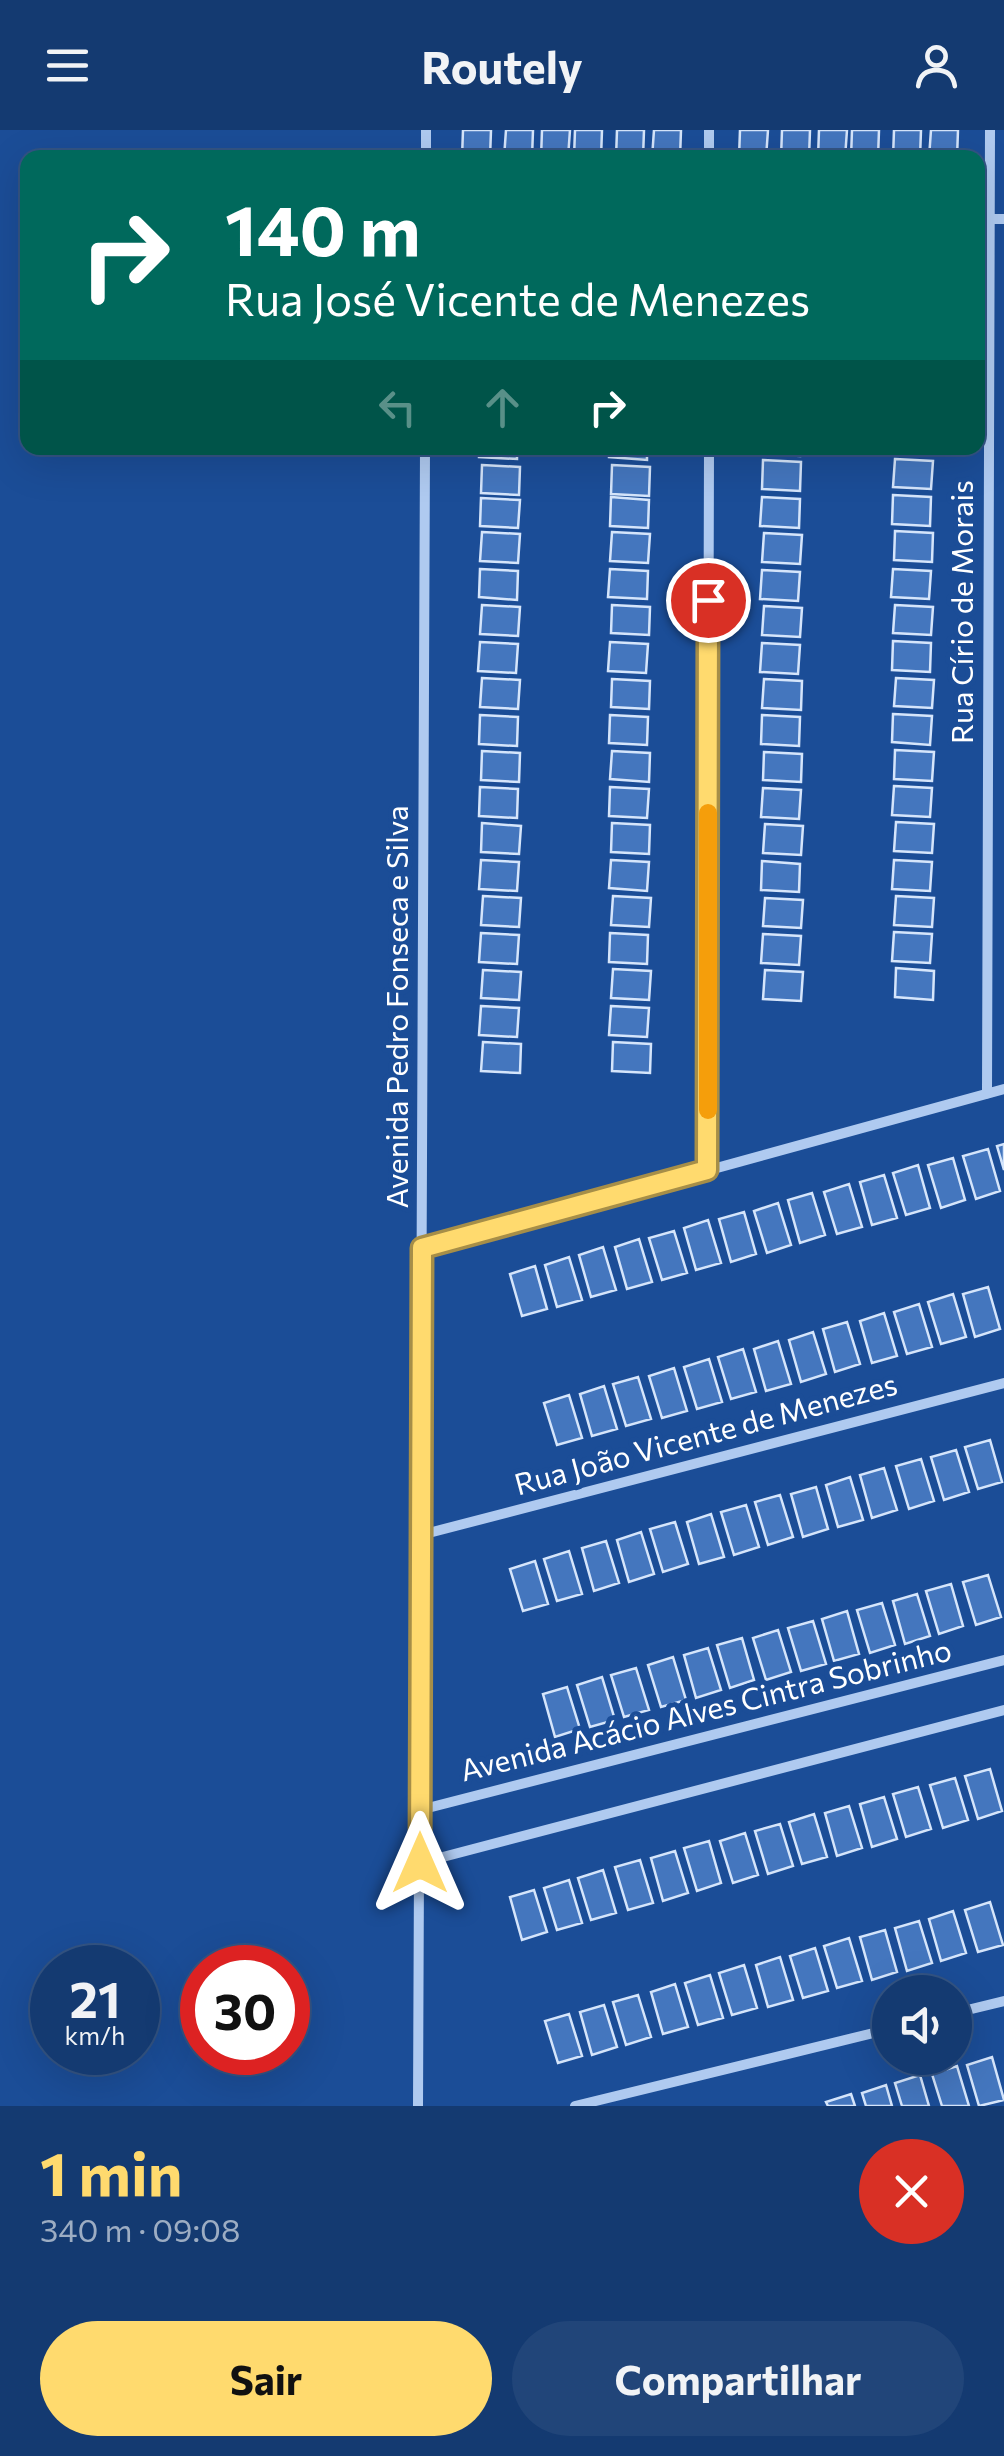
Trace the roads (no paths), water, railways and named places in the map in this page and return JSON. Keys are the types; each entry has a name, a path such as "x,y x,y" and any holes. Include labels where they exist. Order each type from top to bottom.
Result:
{"street":[{"name":"Rua Círio de Morais","path":"985,204 990,130"},
{"name":"Avenida Pedro Fonseca e Silva","path":"418,2106 425,455"},
{"path":"707,1170 709,455"},
{"name":"Rua Círio de Morais","path":"985,455 987,1094"},
{"path":"422,1248 1004,1089"},
{"name":"Rua João Vicente de Menezes","path":"421,1535 1004,1383"},
{"name":"Avenida Acácio Alves Cintra Sobrinho","path":"420,1810 1004,1660"},
{"path":"420,1863 1004,1710"},
{"path":"972,2009 1004,2001"},
{"path":"576,2106 872,2033"}]}
